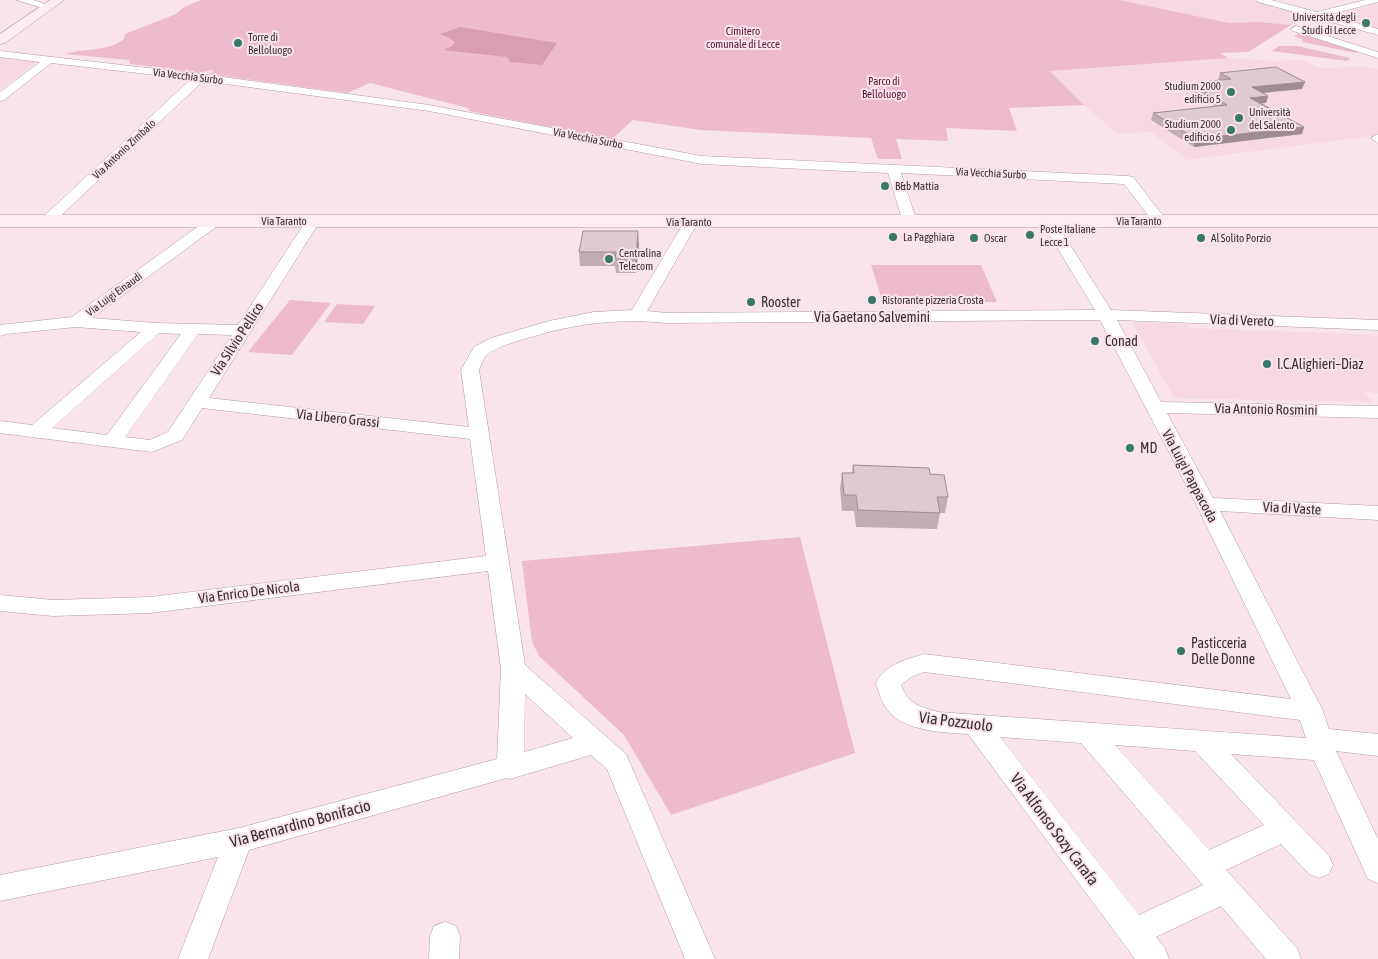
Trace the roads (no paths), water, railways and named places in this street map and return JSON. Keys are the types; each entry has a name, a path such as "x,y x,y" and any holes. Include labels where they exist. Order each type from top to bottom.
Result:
{"main road":[{"path":"0,40 53,3"},
{"name":"Via Taranto","path":"0,221 1378,221"}],"street":[{"path":"22,0 53,3"},
{"path":"1261,0 1378,32"},
{"path":"1375,54 1296,29 1318,16 1376,0"},
{"name":"Via Vecchia Surbo","path":"0,54 200,77 429,108 702,160 1128,180 1160,222"},
{"path":"0,98 50,59"},
{"name":"Via Antonio Zimbalo","path":"47,221 200,77"},
{"path":"893,169 910,222"},
{"name":"Via Luigi Einaudi","path":"0,331 2,329 76,322 216,221"},
{"name":"Via Silvio Pellico","path":"112,441 152,446 175,436 313,221"},
{"name":"Via Luigi Pappacoda","path":"1048,221 1106,315 1206,504 1310,711 1321,744"},
{"path":"637,315 692,222"},
{"name":"Via Gaetano Salvemini","path":"510,768 513,669 470,370 480,351 497,342 550,326 594,317 637,315 667,318 1106,315"},
{"name":"Via di Vereto","path":"1106,315 1378,325"},
{"path":"76,322 155,328 243,330"},
{"path":"36,432 155,328"},
{"path":"0,427 112,441 193,329"},
{"name":"Via Libero Grassi","path":"196,402 479,434"},
{"name":"Via Antonio Rosmini","path":"1154,407 1378,412"},
{"name":"Via di Vaste","path":"1206,504 1378,512"},
{"name":"Via Enrico De Nicola","path":"0,603 53,608 150,605 498,562"},
{"name":"Via Pozzuolo","path":"1310,711 924,663 902,670 888,683 893,701 907,714 938,722 1202,741 1378,745"},
{"path":"513,669 617,762 700,959"},
{"name":"Via Alfonso Sozy Carafa","path":"976,724 1154,959"},
{"path":"1088,733 1286,959"},
{"path":"1202,741 1319,865"},
{"name":"Via Bernardino Bonifacio","path":"0,888 239,840 510,768 596,743"},
{"path":"1321,744 1378,870"},
{"path":"1204,866 1285,829"},
{"path":"193,959 239,840"},
{"path":"1134,933 1225,889"}],"place":[{"name":"Università degli Studi di Lecce","path":"1366,23"},
{"name":"Torre di Belloluogo","path":"238,43"},
{"name":"Studium 2000 edificio 5","path":"1231,92"},
{"name":"Università del Salento","path":"1239,118"},
{"name":"Studium 2000 edificio 6","path":"1231,130"},
{"name":"B&b Mattia","path":"885,186"},
{"name":"Poste Italiane Lecce 1","path":"1030,235"},
{"name":"La Pagghiara","path":"893,237"},
{"name":"Oscar","path":"974,238"},
{"name":"Al Solito Porzio","path":"1201,238"},
{"name":"Centralina Telecom","path":"609,259"},
{"name":"Ristorante pizzeria Crosta","path":"872,300"},
{"name":"Rooster","path":"751,302"},
{"name":"Conad","path":"1095,341"},
{"name":"I.C.Alighieri–Diaz","path":"1267,364"},
{"name":"MD","path":"1130,448"},
{"name":"Pasticceria Delle Donne","path":"1181,651"}],"park label":[{"name":"Cimitero comunale di Lecce","path":"743,37"},
{"name":"Parco di Belloluogo","path":"884,87"}]}
